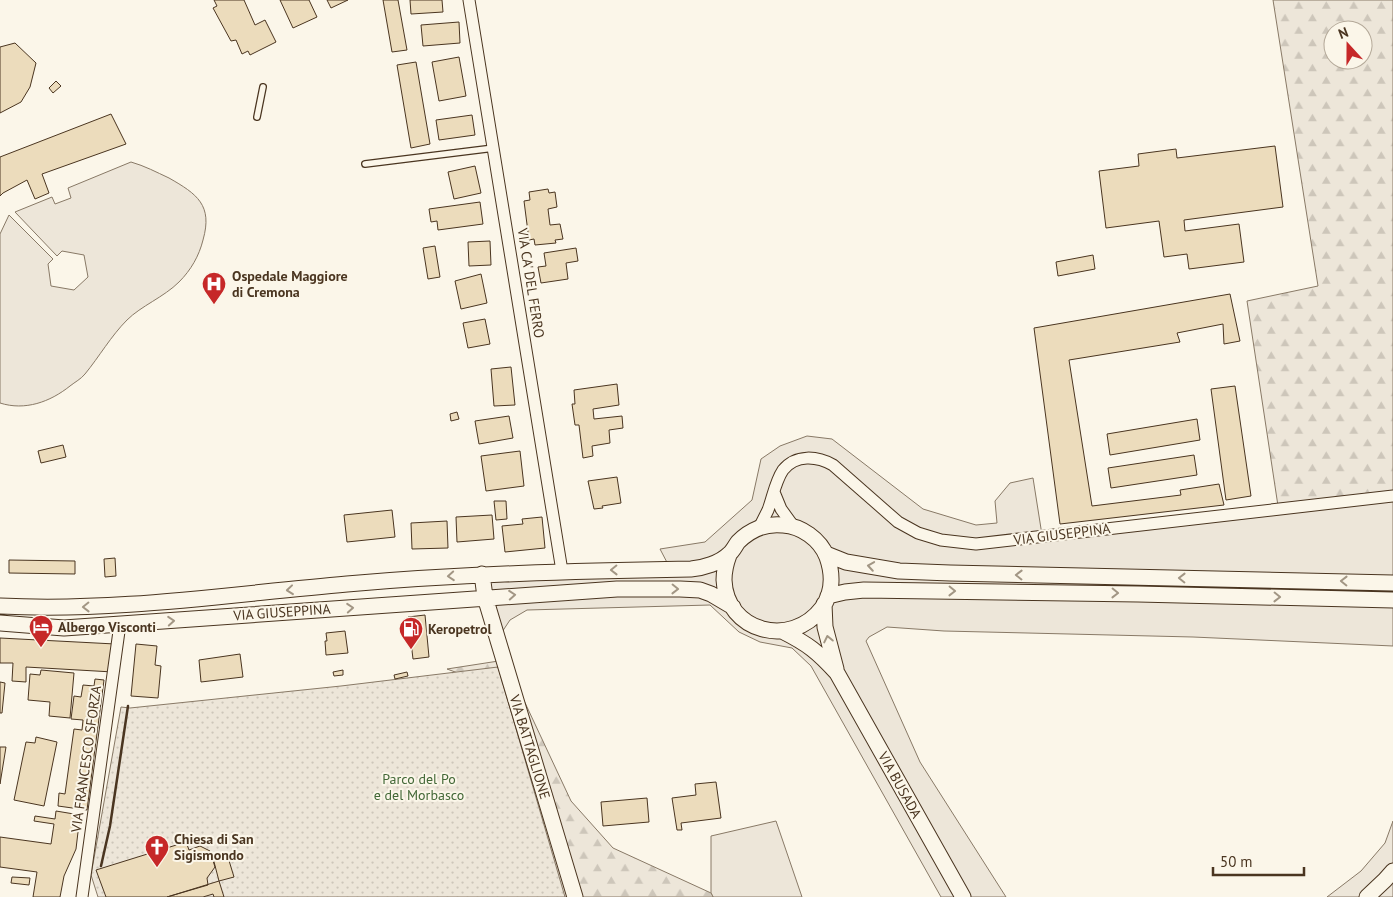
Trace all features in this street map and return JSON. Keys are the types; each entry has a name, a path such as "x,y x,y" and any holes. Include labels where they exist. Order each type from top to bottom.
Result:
{"main road":[{"path":"782,524 794,527 804,531 820,545 826,554 830,567 831,582 826,600 816,615 806,623 795,629 768,631 754,626 742,618 733,608 724,582 725,568 729,554 747,534 770,525 782,524"},
{"name":"VIA GIUSEPPINA","path":"0,606 134,605 357,583 482,574 696,569 713,564 729,554"},
{"path":"826,554 846,562 899,571 1393,582"},
{"path":"562,571 565,592"},
{"name":"VIA BATTAGLIONE","path":"482,574 485,597 575,897"},
{"name":"VIA GIUSEPPINA","path":"0,623 64,628 617,589 700,590 711,594 733,608"},
{"path":"826,600 845,592 864,590 1393,600"},
{"name":"VIA BUSADA","path":"826,600 825,627 837,673"},
{"name":"VIA BUSADA","path":"782,631 802,641 819,653 837,673 963,897"},
{"path":"1367,897 1393,870"}],"street":[{"name":"VIA CA' DEL FERRO","path":"469,0 562,571"},
{"name":"VIA GIUSEPPINA","path":"759,528 784,469 793,462 803,458 825,460 833,465 898,522 918,533 941,540 976,544 1393,496"},
{"path":"774,492 781,508 794,527"},
{"name":"VIA FRANCESCO SFORZA","path":"82,897 120,624"}],"lane":[{"path":"257,118 263,87"},
{"path":"365,164 494,148"}],"green space":[{"path":"1273,0 1393,0 1393,494 1278,506 1247,301 1318,286"},
{"path":"131,162 169,178 195,195 200,202 204,209 206,228 194,262 187,273 173,287 127,320 85,374 62,392 37,404 19,406 0,403 0,234 9,215 53,259 48,264 51,286 74,290 88,277 84,255 62,251 57,256 15,212 52,197 55,204 71,198 68,188"},
{"path":"807,436 832,439 923,509 976,525 997,523 995,501 1010,483 1033,478 1042,535 1393,494 1393,646 1193,637 944,631 887,627 869,637 866,641 920,762 1006,897 941,897 811,666 792,648 760,642 739,632 710,605 527,610 510,620 498,638 482,575 671,570 660,549 705,542 752,500 761,459 780,446"},
{"path":"505,660 571,801 613,848 711,893 713,897 544,897 477,680 447,669"},
{"name":"Parco del Po e del Morbasco","path":"498,667 565,897 98,897 91,875 121,707 130,708 341,686"},
{"path":"776,821 802,897 713,897 711,893 711,836"},
{"path":"1393,821 1393,897 1327,897 1361,871 1385,843"}],"building":[{"path":"214,0 244,0 255,25 265,20 276,42 250,55 248,51 242,54 236,40 231,41 213,8 217,6"},
{"path":"280,0 309,0 317,17 293,28"},
{"path":"327,0 348,0 331,8"},
{"path":"383,0 398,0 407,50 392,52"},
{"path":"410,0 442,0 443,12 411,14"},
{"path":"459,22 460,43 423,46 421,25"},
{"path":"15,43 36,63 30,87 21,102 0,113 0,47"},
{"path":"459,57 466,96 439,101 432,62"},
{"path":"416,62 430,144 411,148 397,65"},
{"path":"56,81 61,86 53,93 49,88"},
{"path":"111,114 126,144 42,174 49,193 35,199 27,180 0,196 0,157"},
{"path":"472,115 475,135 439,140 436,120"},
{"path":"1275,146 1283,207 1184,220 1185,231 1239,224 1244,262 1189,269 1187,254 1164,257 1159,221 1106,228 1099,171 1139,166 1138,154 1176,149 1177,158"},
{"path":"475,166 481,193 454,199 448,172"},
{"path":"548,189 549,193 555,192 557,207 548,209 550,225 560,224 563,239 555,240 556,243 535,245 534,239 529,240 524,201 530,200 529,192"},
{"path":"480,202 483,224 438,230 437,221 431,222 429,209"},
{"path":"490,241 491,265 469,266 468,242"},
{"path":"435,246 440,277 428,279 423,248"},
{"path":"576,248 578,261 566,263 568,279 541,283 538,267 546,266 544,253"},
{"path":"1093,255 1095,269 1058,276 1056,262"},
{"path":"481,274 487,303 461,309 455,281"},
{"path":"1230,294 1240,341 1224,344 1223,324 1177,333 1180,342 1069,360 1092,506 1181,495 1180,490 1219,484 1224,505 1060,524 1034,328"},
{"path":"485,319 490,344 468,348 463,323"},
{"path":"511,367 515,405 494,406 491,369"},
{"path":"617,384 619,405 593,409 594,419 622,416 623,428 609,430 610,443 592,446 593,456 583,458 579,425 575,425 572,404 575,404 574,390"},
{"path":"1235,386 1251,496 1226,500 1211,389"},
{"path":"457,412 459,419 451,421 450,414"},
{"path":"509,416 513,438 479,444 475,421"},
{"path":"1197,419 1200,440 1110,455 1107,434"},
{"path":"63,445 66,457 41,463 38,451"},
{"path":"520,451 524,486 486,491 481,456"},
{"path":"1194,455 1197,475 1111,488 1108,468"},
{"path":"617,477 621,503 594,509 588,481"},
{"path":"494,501 506,501 507,519 496,520"},
{"path":"392,510 395,537 347,542 344,515"},
{"path":"492,515 494,539 457,542 456,517"},
{"path":"542,517 545,548 505,552 502,526 523,524 522,519"},
{"path":"447,521 448,548 412,549 411,523"},
{"path":"115,558 116,576 105,577 104,559"},
{"path":"9,560 75,561 75,574 9,573"},
{"path":"425,615 429,657 413,659 408,617"},
{"path":"345,631 348,653 326,655 326,633"},
{"path":"0,638 115,644 113,672 26,667 26,682 12,681 13,663 0,663"},
{"path":"136,644 157,646 155,665 161,666 158,698 131,696"},
{"path":"240,654 243,677 201,682 199,660"},
{"path":"41,670 74,673 70,718 49,716 50,702 28,700 30,674 40,675"},
{"path":"343,670 343,675 334,676 333,672"},
{"path":"407,672 408,676 395,679 394,675"},
{"path":"95,679 104,680 87,810 58,806 59,793 65,794 74,729 82,730 83,720 71,719 74,696 81,697 83,685 94,686"},
{"path":"0,682 5,683 2,713 0,713"},
{"path":"36,737 57,742 44,806 14,800 26,742 35,743"},
{"path":"0,747 6,747 0,784"},
{"path":"716,782 721,818 681,823 682,830 677,830 672,798 696,795 695,784"},
{"path":"647,798 649,822 603,826 601,802"},
{"path":"56,811 80,815 76,849 64,876 60,897 33,897 37,872 0,867 0,837 51,844 54,824 34,821 35,816 55,819"},
{"name":"Chiesa di San Sigismondo","path":"186,842 189,850 200,846 210,851 215,867 207,878 208,885 167,897 106,897 96,870"},
{"path":"227,854 234,877 219,881 213,858"},
{"path":"12,877 30,878 29,885 11,883"},
{"path":"219,881 224,897 214,897 213,894 203,897 167,897"}],"wall":[{"path":"101,866 110,826 128,706"}],"place":[{"name":"Ospedale Maggiore di Cremona","path":"214,305"},
{"name":"Albergo Visconti","path":"41,648"},
{"name":"Keropetrol","path":"411,650"},
{"name":"Chiesa di San Sigismondo","path":"157,868"}]}
